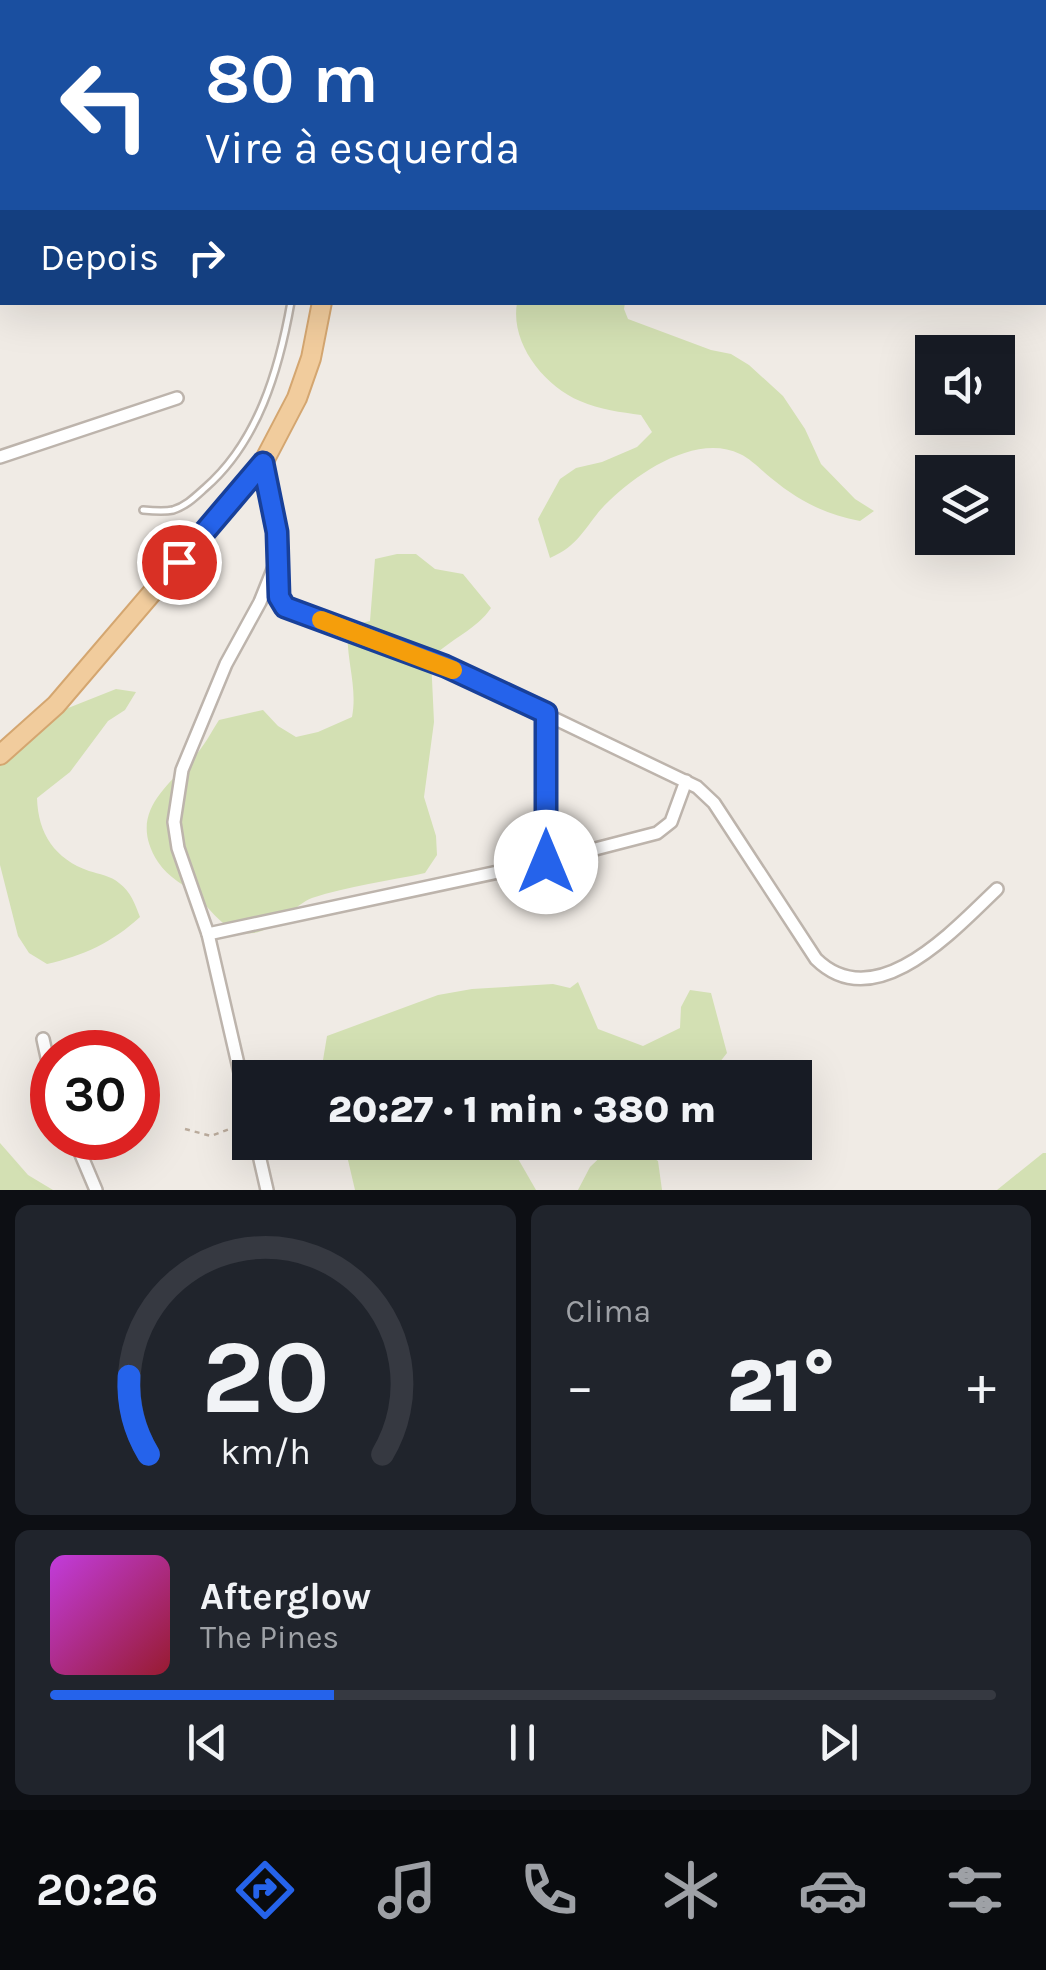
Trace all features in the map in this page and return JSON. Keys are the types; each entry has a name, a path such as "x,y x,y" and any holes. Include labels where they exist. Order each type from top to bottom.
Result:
{"main road":[{"path":"0,755 56,706 263,463 297,398 311,358 321,305"}],"street":[{"path":"0,457 177,398"},
{"path":"263,463 277,532 279,597 285,607 445,666 706,793 816,959 840,977 866,980 890,974 952,930 996,889"},
{"path":"237,1060 208,934 178,848 174,822 176,795 182,770 226,664 260,602 276,562"},
{"path":"546,713 546,862"},
{"path":"208,934 546,862 665,828 686,782"},
{"path":"83,1160 96,1190"},
{"path":"260,1160 267,1190"}],"lane":[{"path":"143,510 164,511 186,505 216,478 239,448 264,402 291,305"}],"path":[{"path":"184,1129 212,1136 232,1127"}],"green space":[{"path":"517,305 625,305 628,319 731,354 783,396 805,429 821,464 855,499 874,511 860,521 823,510 792,493 744,456 706,448 670,458 637,478 602,508 570,546 550,558 538,519 560,479 576,468 637,447 652,432 641,415 603,409 554,385 524,348"},
{"path":"416,554 435,569 463,574 491,608 479,622 431,658 434,722 424,797 436,836 437,855 425,873 312,898 262,931 237,931 223,923 158,862 147,830 153,804 201,749 219,720 263,710 296,737 352,717 348,626 370,621 375,559"},
{"path":"116,689 136,692 125,710 108,721 70,772 37,798 38,811 45,834 58,852 77,866 119,883 130,894 140,917 97,947 47,964 29,953 18,936 0,865 0,750 53,714"},
{"path":"578,982 598,1029 643,1046 680,1028 681,1007 690,990 711,993 727,1053 721,1060 323,1060 327,1036 438,995 553,984 570,988"},
{"path":"0,1143 28,1175 53,1190 0,1190"},
{"path":"1043,1153 1046,1190 997,1190"},
{"path":"348,1160 519,1160 536,1190 355,1190"},
{"path":"597,1160 656,1160 662,1190 578,1190"}],"slow traffic":[{"path":"321,620 453,670"}],"route":[{"path":"179,562 263,463 277,532 281,604 445,666 546,713 546,862"}]}
